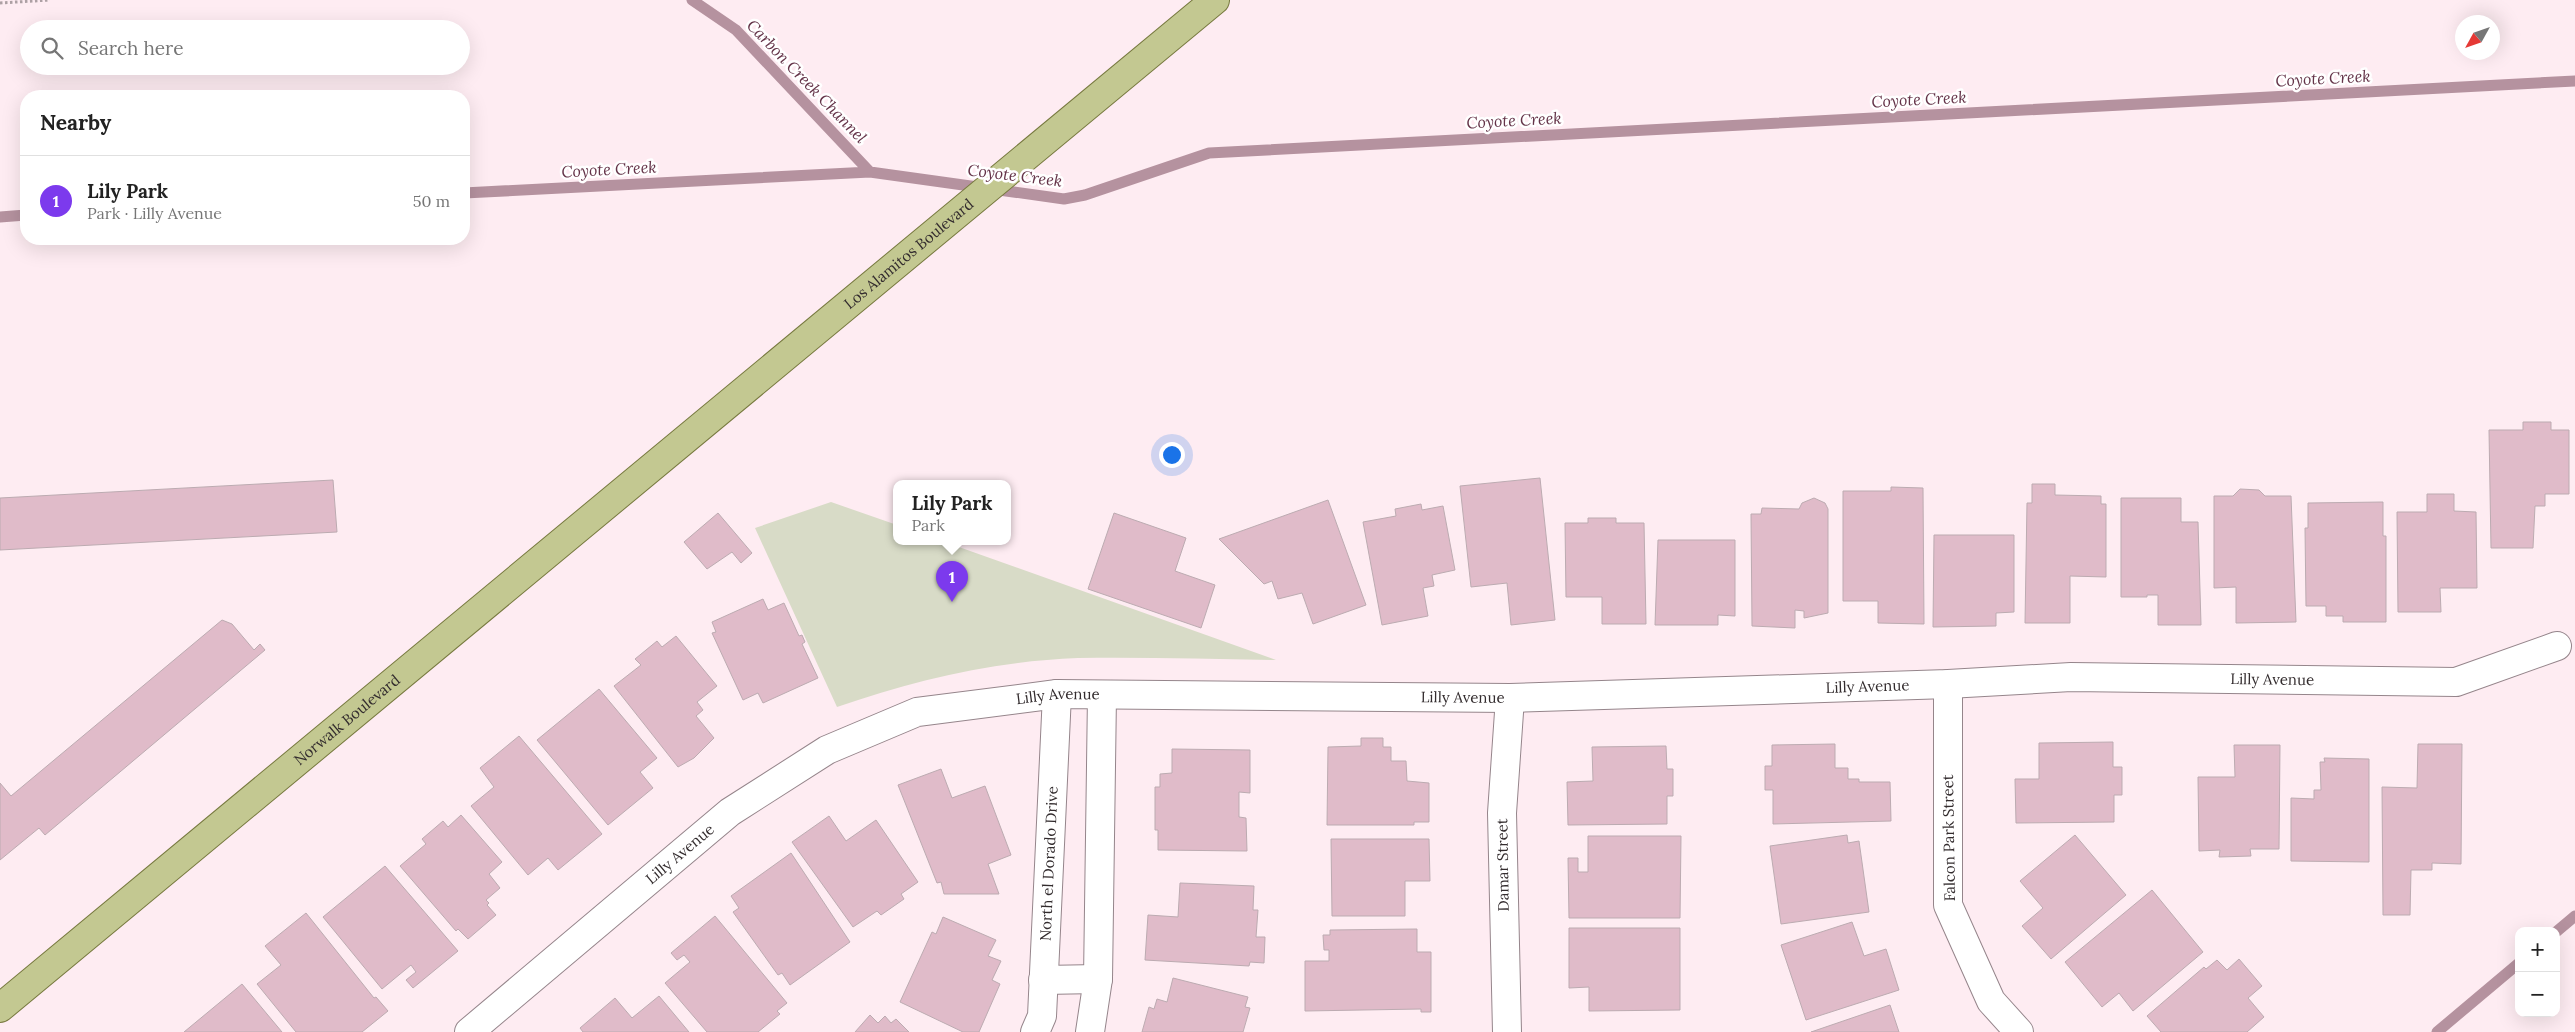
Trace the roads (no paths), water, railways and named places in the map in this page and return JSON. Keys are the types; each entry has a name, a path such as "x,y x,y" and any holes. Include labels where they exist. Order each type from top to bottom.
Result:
{"main road":[{"name":"Los Alamitos Boulevard","path":"694,430 1215,0"},
{"name":"Norwalk Boulevard","path":"0,1008 694,430"}],"street":[{"name":"Lilly Avenue","path":"469,1032 730,812 827,750 917,712 1057,694 1510,698 1948,684 2071,678 2456,682 2558,646"},
{"name":"Falcon Park Street","path":"1948,684 1948,906 1991,1001 2019,1032"},
{"name":"North el Dorado Drive","path":"1036,1032 1042,1016 1057,694"},
{"path":"1090,1032 1098,979 1102,695"},
{"name":"Damar Street","path":"1507,1032 1502,813 1510,698"},
{"path":"1044,980 1098,979"}],"waterway":[{"name":"Carbon Creek Channel","path":"692,0 736,30 870,172"},
{"name":"Coyote Creek","path":"470,193 870,172 1064,199 1085,195 1209,153 2575,81"},
{"name":"Coyote Creek","path":"0,217 20,215"},
{"path":"2560,929 2575,916"},
{"path":"2437,1032 2515,966"}],"place":[{"name":"Lily Park","path":"952,602"}]}
